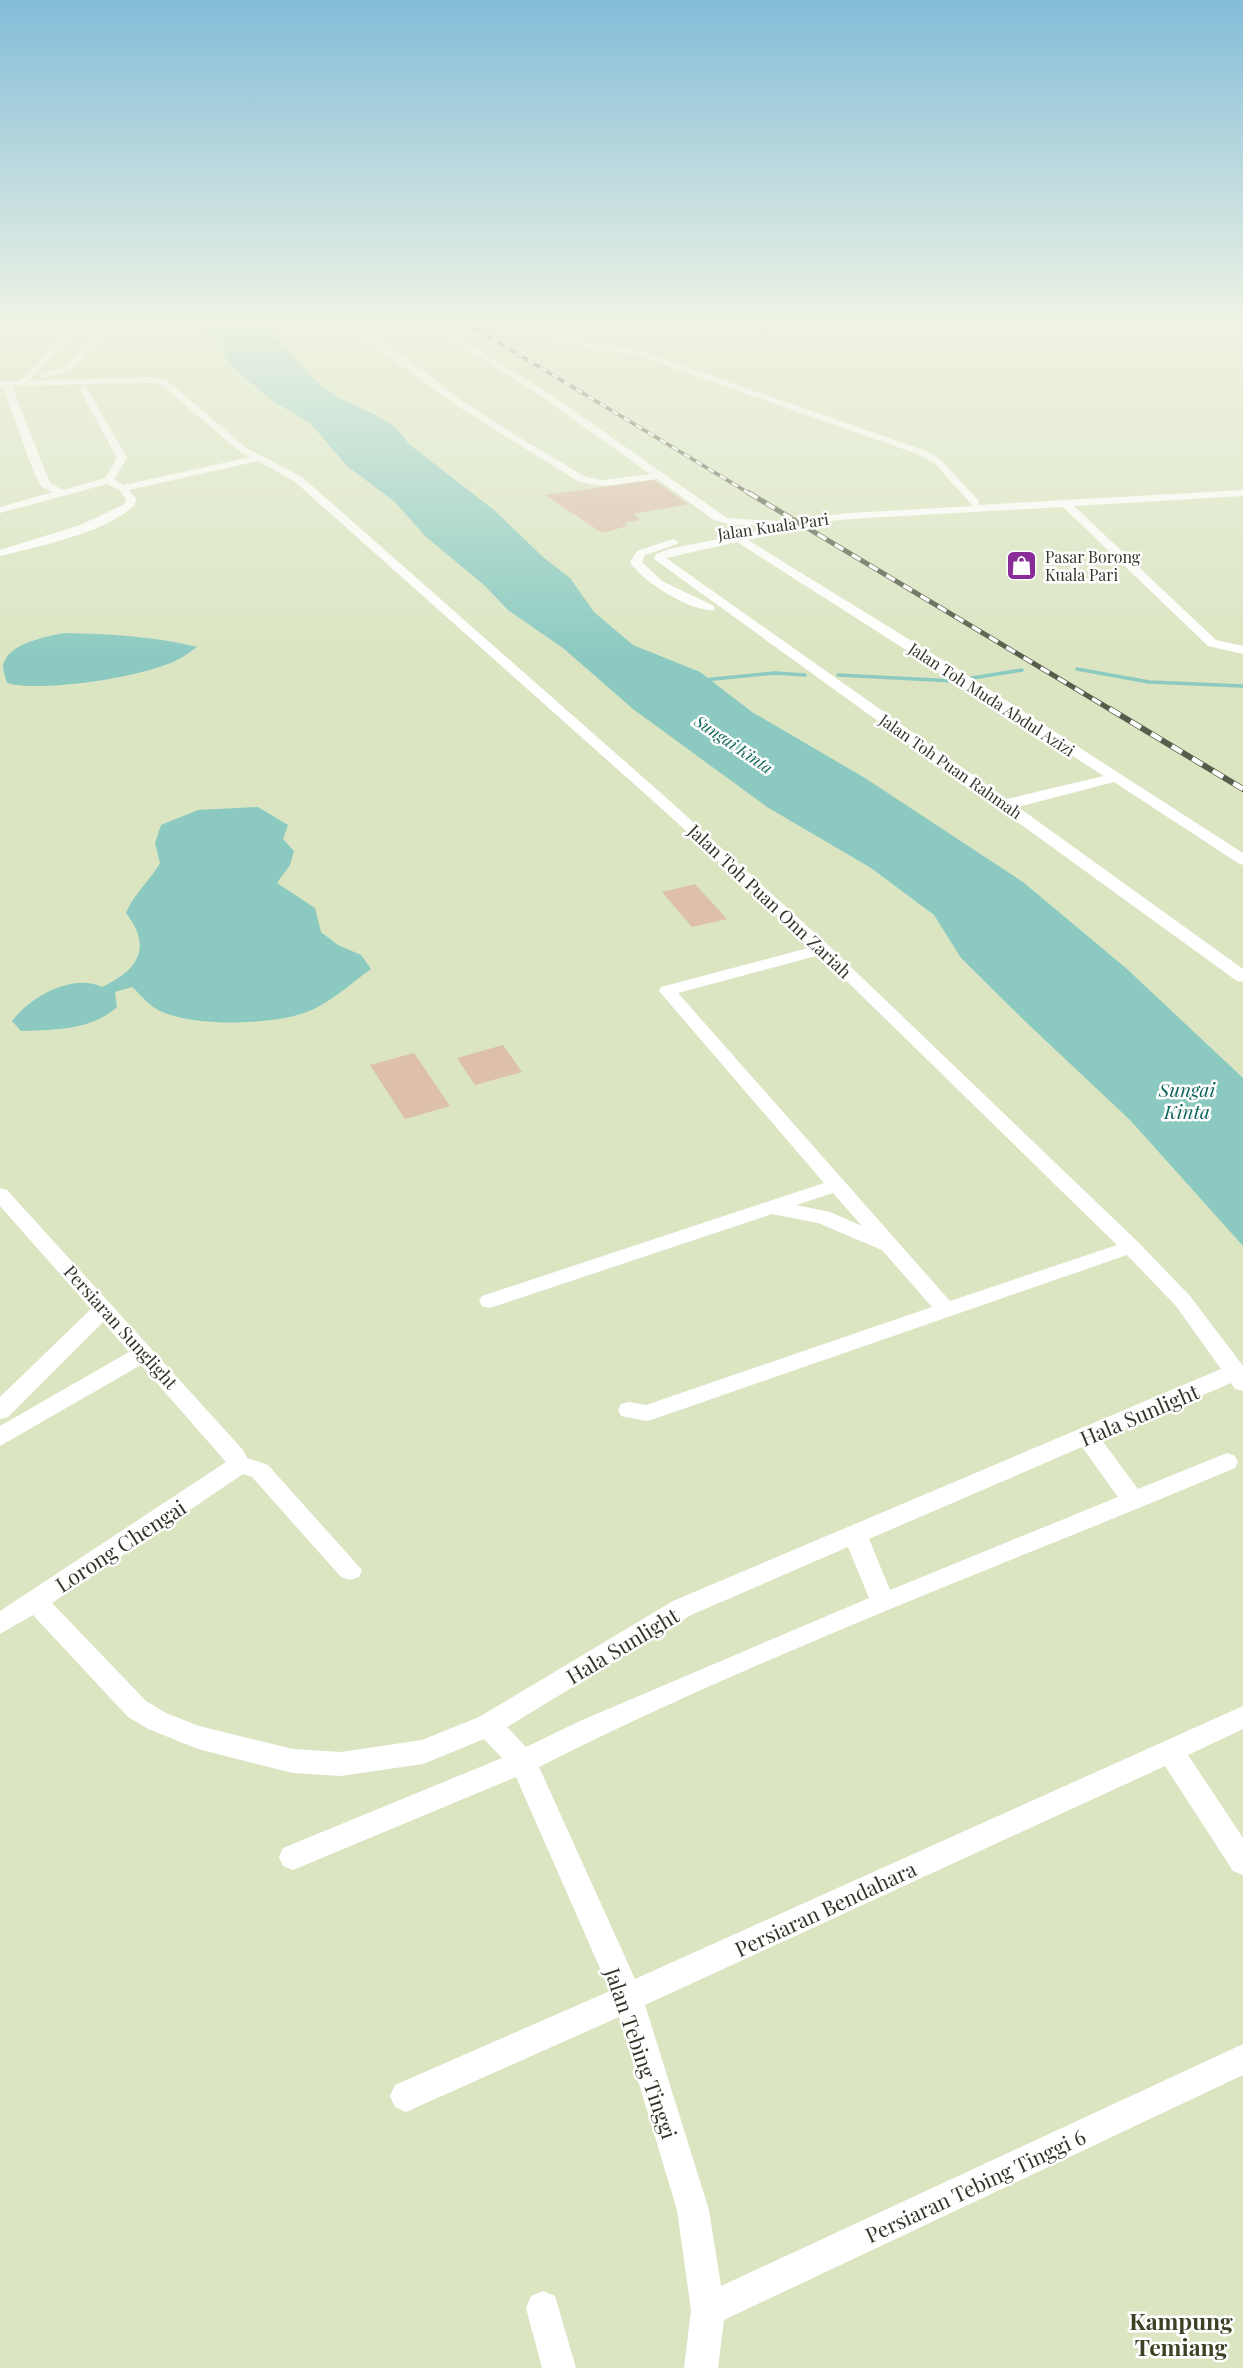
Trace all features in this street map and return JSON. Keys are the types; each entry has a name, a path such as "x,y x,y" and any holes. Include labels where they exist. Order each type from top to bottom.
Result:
{"street":[{"path":"24,435 46,485 60,492"},
{"path":"0,510 109,480 122,458 109,435"},
{"name":"Jalan Toh Puan Onn Zariah","path":"224,435 235,444 298,480 655,796 823,949 1131,1247 1183,1301 1239,1378"},
{"path":"510,435 583,480 603,483 658,476"},
{"path":"600,435 723,520 740,523 767,521 780,526 776,531 740,538"},
{"path":"870,435 923,453 937,461 975,503"},
{"path":"109,480 123,488 260,458"},
{"path":"0,553 73,530 120,511 130,505 131,499 123,488"},
{"name":"Jalan Kuala Pari","path":"646,576 636,562 641,553 648,549 774,524 824,518 1243,492"},
{"path":"1065,503 1212,643 1243,650"},
{"name":"Jalan Toh Puan Rahmah","path":"740,538 673,551 660,556 660,559 1020,814 1243,977"},
{"name":"Jalan Toh Muda Abdul Azizi","path":"740,538 958,675 1111,785 1243,860"},
{"path":"646,576 680,575"},
{"path":"646,576 762,633"},
{"path":"1004,803 1111,785"},
{"path":"1020,814 1024,809 1111,785"},
{"path":"823,949 667,991 947,1311"},
{"path":"488,1301 836,1185"},
{"name":"Persiaran Sunglight","path":"0,1194 145,1353 235,1456 238,1464"},
{"path":"770,1208 823,1217 892,1248"},
{"path":"629,1410 646,1413 1131,1247"},
{"path":"0,1411 104,1308"},
{"path":"0,1437 145,1353"},
{"name":"Hala Sunlight","path":"35,1601 137,1709 157,1721 198,1737 293,1761 341,1763 423,1752 488,1725 682,1608 1086,1436 1239,1378"},
{"path":"1086,1436 1134,1501"},
{"path":"293,1857 523,1762 601,1724 883,1602 1227,1462"},
{"path":"238,1464 260,1471 350,1570"},
{"name":"Lorong Chengai","path":"0,1623 231,1472 238,1464"},
{"path":"855,1535 883,1602"},
{"name":"Persiaran Bendahara","path":"406,2096 628,1998 1243,1717"},
{"name":"Jalan Tebing Tinggi","path":"488,1725 523,1762 628,1998 693,2210 708,2310 701,2368"},
{"path":"1170,1751 1243,1862"},
{"name":"Persiaran Tebing Tinggi 6","path":"708,2310 1243,2059"},
{"path":"543,2308 559,2368"}],"shaded area":[{"path":"654,480 688,504 634,514 640,520 624,523 627,526 602,533 545,495"},
{"path":"695,884 727,919 692,927 662,892"},
{"path":"503,1045 522,1072 475,1085 457,1058"},
{"path":"414,1053 450,1106 405,1119 370,1065"}],"water":[{"name":"Sungai Kinta","path":"320,435 401,435 410,445 494,510 543,557 570,578 594,612 633,645 700,672 752,712 865,778 1023,882 1127,969 1243,1078 1243,1246 1130,1120 961,958 934,915 871,868 767,807 633,709 563,648 508,610 484,585 425,536 395,502 347,466"},
{"path":"64,633 131,636 197,647 164,666 119,677 68,685 23,686 7,683 3,666 12,652 28,642"},
{"path":"258,807 288,825 283,839 294,851 290,865 277,883 315,908 321,932 338,945 361,955 371,969 322,1005 289,1017 252,1022 192,1020 156,1009 132,987 115,992 117,1007 96,1020 72,1027 21,1031 12,1021 41,996 53,989 78,983 91,983 102,987 133,965 138,957 139,937 126,913 160,863 155,843 161,825 198,810"}],"waterway":[{"path":"1077,669 1149,682 1243,686"},
{"path":"972,678 1022,670"},
{"path":"704,680 775,673 805,675"},
{"path":"838,675 954,681"}],"railway":[{"path":"652,435 752,495"},
{"path":"749,493 1113,711"},
{"path":"1110,709 1243,789"}],"place":[{"name":"Pasar Borong Kuala Pari","path":"1022,565"}],"district":[{"name":"Kampung Temiang","path":"1181,2333"}]}
